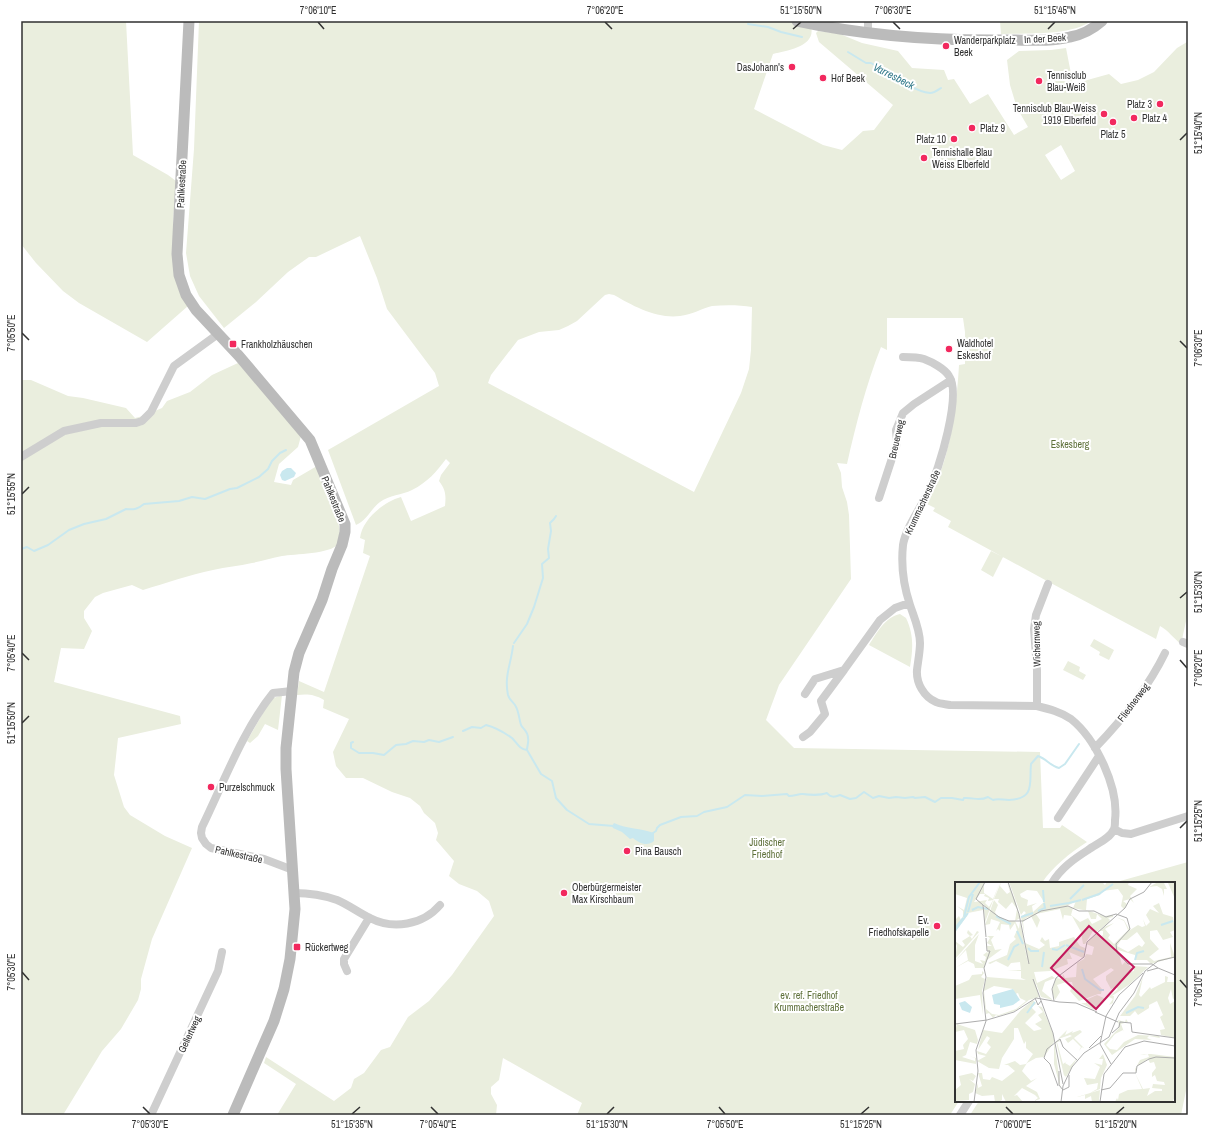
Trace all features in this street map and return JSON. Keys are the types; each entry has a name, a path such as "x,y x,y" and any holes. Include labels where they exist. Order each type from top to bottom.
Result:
{"street":[{"name":"Pahlkestraße","path":"189,21 177,254 179,275 186,295 196,310 239,356 306,435 315,452 345,524 342,545 322,600 299,653 294,672 286,748 295,909 293,941 284,988 274,1020 233,1115"},
{"name":"In der Beek","path":"797,21 868,33 950,40 1056,39 1083,33 1101,22"},
{"path":"868,21 868,33"},
{"path":"21,457 64,431 101,423 136,423 142,421 151,412 174,366 218,334"},
{"path":"903,357 925,360 944,371 951,380"},
{"name":"Breuerweg","path":"879,498 897,443 896,430 903,413 951,380"},
{"name":"Krummacherstraße","path":"951,380 953,388 951,412 947,436 939,465 930,489 904,543 903,558 909,603 920,641 917,672 918,679 925,694 936,703 950,705 1037,706 1050,709 1071,719 1079,727 1100,756 1112,788 1116,813 1114,829"},
{"name":"Wichernweg","path":"1037,706 1037,670 1034,628 1036,615 1048,584"},
{"path":"803,737 810,732 825,714 821,700 880,620 895,608 909,603"},
{"name":"Fliednerweg","path":"1095,748 1130,707 1165,653"},
{"path":"805,694 815,679 844,670"},
{"name":"Pahlkestraße","path":"292,691 273,693 258,715 241,746 202,827 201,835 203,841 211,848 264,860 292,870"},
{"path":"1058,818 1100,756"},
{"path":"1053,882 1066,866 1107,837 1114,829 1122,833 1131,834 1188,816"},
{"path":"294,893 317,894 337,900 369,918 387,924 409,924 429,915 440,905"},
{"path":"347,971 344,964 344,959 369,918"},
{"name":"Gellertweg","path":"151,1115 218,971 222,952"},
{"path":"960,1115 968,1102"}],"green space":[{"path":"21,21 126,21 133,155 176,181 173,221 173,260 188,306 147,342 79,303 63,291 36,263 21,244"},
{"path":"199,21 809,21 812,29 811,36 807,41 795,48 773,54 754,109 823,145 842,150 863,131 874,130 893,105 819,42 816,33 818,31 840,34 862,43 898,51 912,68 944,70 948,80 954,79 970,104 988,94 1014,135 1028,127 1017,108 1010,85 1007,60 1019,51 1066,48 1073,84 1109,74 1121,84 1138,80 1154,72 1177,48 1187,42 1188,612 1181,644 1160,626 1156,639 1047,581 948,527 951,521 933,511 935,508 927,504 941,470 954,419 959,365 965,364 965,332 963,318 887,318 887,350 881,347 876,361 862,405 847,464 837,463 841,473 842,487 847,502 849,515 851,579 779,685 766,720 794,748 1040,752 1043,828 1060,828 1062,825 1087,842 1062,861 1051,871 1043,882 955,882 955,1102 958,1102 950,1115 577,1115 582,1103 503,1058 499,1080 491,1087 491,1094 497,1105 496,1115 277,1115 296,1084 264,1063 266,1057 334,1101 351,1088 354,1079 364,1073 381,1050 390,1047 408,1017 429,1001 452,975 494,916 489,901 477,891 459,884 449,876 454,861 436,840 438,833 435,823 424,813 420,806 410,798 392,792 363,778 346,778 336,766 333,752 349,719 323,708 324,700 320,698 310,695 297,695 299,681 324,692 370,556 363,553 365,540 360,538 369,518 387,503 401,497 411,521 445,506 445,493 439,481 441,475 450,463 446,459 423,484 408,492 391,496 380,502 360,523 356,525 328,450 439,386 435,373 387,309 377,278 360,236 316,257 309,257 288,272 256,302 224,328 199,296 190,276 186,253 194,149","holes":["1061,145 1075,171 1061,180 1045,155","605,295 614,295 646,311 663,316 680,316 712,306 732,305 752,307 749,369 741,393 694,492 488,383 491,375 518,340 539,332 559,330 568,326 577,321"]},
{"path":"1000,21 1091,21 1072,29 1048,33 1001,34"},
{"path":"238,363 301,436 298,447 279,464 274,482 291,485 293,480 317,466 337,518 340,538 338,544 334,547 320,552 282,556 213,570 143,590 132,585 103,593 95,597 84,611 84,618 92,631 84,649 61,648 54,682 180,716 181,724 118,738 114,775 124,807 130,815 165,836 192,848 152,939 141,979 141,989 138,1000 121,1029 102,1051 63,1115 21,1115 21,380 31,380 68,396 126,408 135,418 162,408 167,401 190,392 212,375"},
{"path":"991,551 1003,557 993,577 981,570"},
{"path":"900,614 906,618 912,636 910,667 869,645 885,622"},
{"path":"1094,639 1114,650 1109,660 1099,655 1100,652 1090,646"},
{"path":"1068,661 1080,667 1079,671 1086,675 1083,680 1063,670"},
{"path":"282,695 278,730 265,724 258,736 250,743 247,741 271,699"},
{"path":"1188,862 1188,1081 1181,1115 970,1115 978,1102 1175,1102 1175,882 1117,882"}],"water":[{"path":"287,468 291,468 296,473 294,477 285,481 282,480 280,475 282,471"},
{"path":"614,823 654,833 654,841 646,844 640,843 633,838 630,839 622,832 613,828 612,826"}],"waterway":[{"name":"Varresbeck","path":"748,24 768,27 802,37"},
{"name":"Varresbeck","path":"848,52 866,63 871,63 915,89 930,93 941,88"},
{"path":"21,549 27,547 34,551 48,545 69,530 84,524 106,519 126,509 136,509 144,504 179,501 192,497 205,499 230,489 237,488 259,477 268,469 272,461 280,453 286,450"},
{"path":"514,643 527,624 534,607 543,578 542,564 549,558 548,549 551,531 550,523 556,516"},
{"path":"513,646 507,676 508,696 515,705 521,725 527,734 527,750"},
{"path":"463,731 472,727 481,728 486,725 506,734 520,747 527,750 541,774 552,781 556,798 567,810 589,824 614,826"},
{"path":"353,742 351,743 351,748 359,753 384,755 396,745 406,744 413,741 424,742 429,740 439,742 453,737"},
{"path":"653,833 660,825 681,817 697,816 704,812 727,807 745,795 762,796 787,794 789,796 802,794 818,795 827,793 835,797 840,795 850,799 856,798 864,792 873,798 879,796 889,798 925,797 935,802 941,798 963,800 964,798 979,799 988,797 993,800 1018,799 1027,793 1030,783 1031,764 1038,756 1053,766 1059,768 1065,764 1079,744"}],"place":[{"name":"Wanderparkplatz Beek","path":"946,46"},
{"name":"DasJohann's","path":"792,67"},
{"name":"Hof Beek","path":"823,78"},
{"name":"Tennisclub Blau-Weiß","path":"1039,81"},
{"name":"Platz 3","path":"1160,104"},
{"name":"Tennisclub Blau-Weiss 1919 Elberfeld","path":"1104,114"},
{"name":"Platz 4","path":"1134,118"},
{"name":"Platz 5","path":"1113,122"},
{"name":"Platz 9","path":"972,128"},
{"name":"Platz 10","path":"954,139"},
{"name":"Tennishalle Blau Weiss Elberfeld","path":"924,158"},
{"name":"Frankholzhäuschen","path":"233,344"},
{"name":"Waldhotel Eskeshof","path":"949,349"},
{"name":"Purzelschmuck","path":"211,787"},
{"name":"Pina Bausch","path":"627,851"},
{"name":"Oberbürgermeister Max Kirschbaum","path":"564,893"},
{"name":"Ev. Friedhofskapelle","path":"937,926"},
{"name":"Rückertweg","path":"297,947"}],"park label":[{"name":"Eskesberg","path":"1070,444"},
{"name":"Jüdischer Friedhof","path":"767,848"},
{"name":"ev. ref. Friedhof Krummacherstraße","path":"809,1000"}]}
